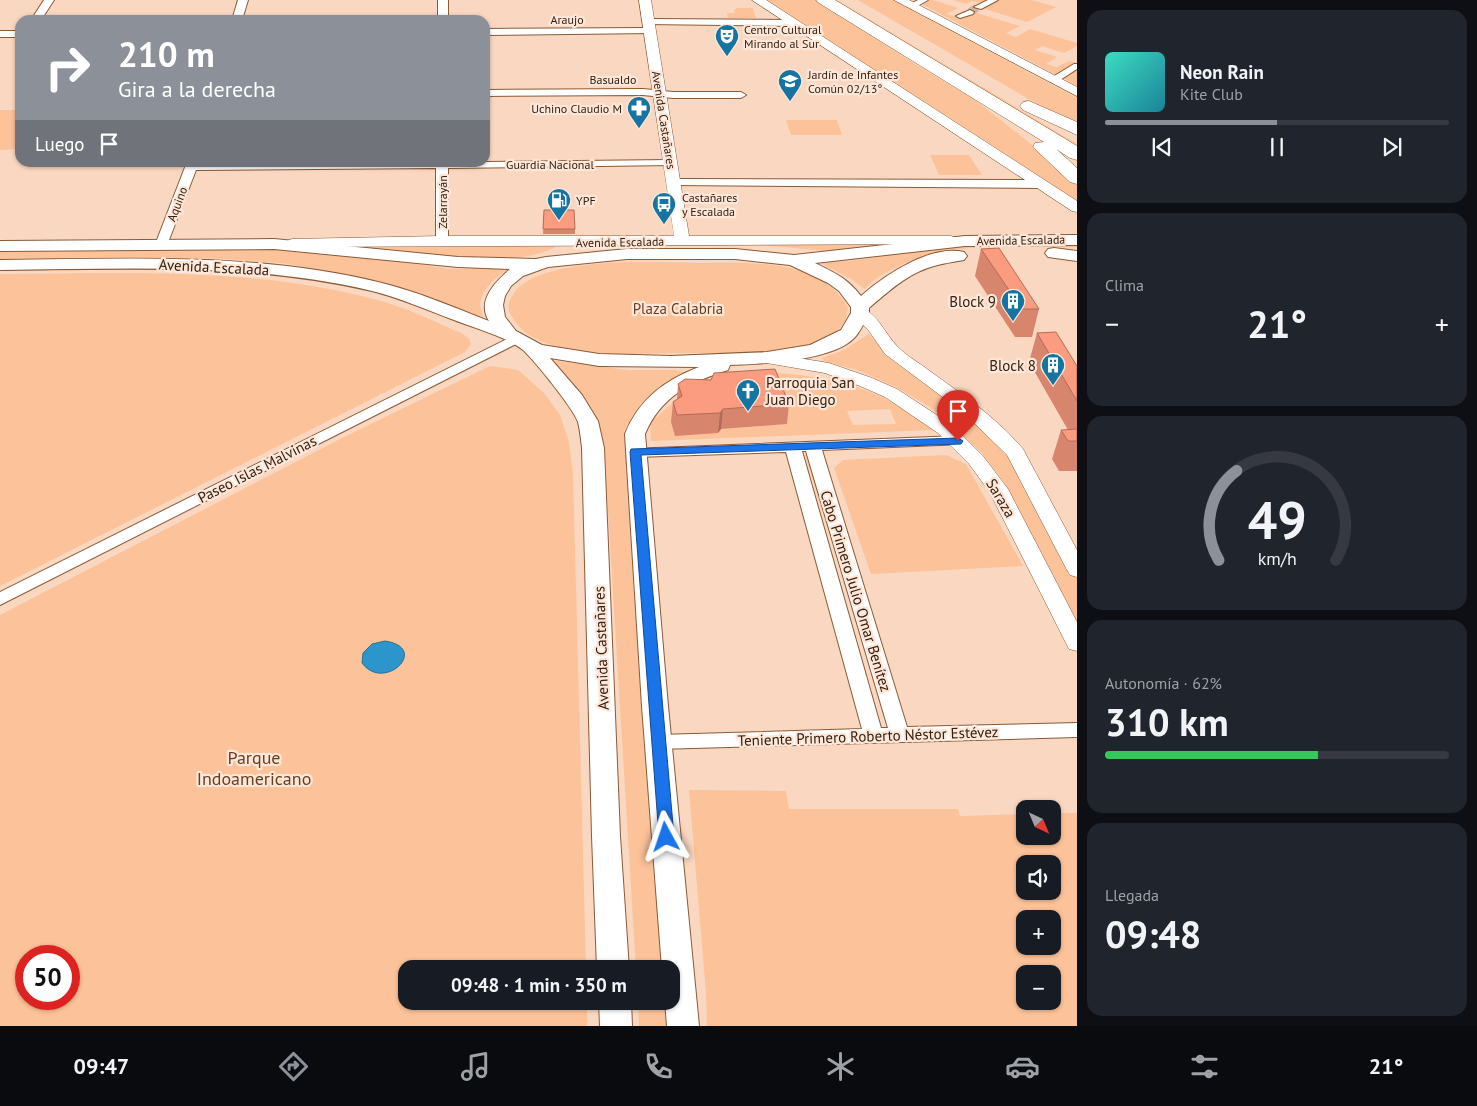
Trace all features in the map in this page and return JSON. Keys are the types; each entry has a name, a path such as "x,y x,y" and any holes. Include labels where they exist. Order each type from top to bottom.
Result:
{"highway":[{"path":"824,0 1077,154"},
{"path":"846,0 1077,138"},
{"path":"999,90 1077,130"},
{"path":"977,93 1077,178"}],"main road":[{"name":"Avenida Escalada","path":"786,258 965,241 1077,240"},
{"path":"725,241 756,246 834,279 845,287 860,310"},
{"path":"542,263 570,247 592,242"},
{"name":"Avenida Escalada","path":"0,246 274,244 458,262 542,263"},
{"path":"542,263 626,254 735,254 786,258"},
{"name":"Avenida Escalada","path":"0,266 180,264 240,267 318,275 378,287 432,305 518,341 566,356 625,362 755,358 815,350 848,334 860,310 891,278 927,262 950,257 980,254 1077,254"},
{"name":"Avenida Castañares","path":"542,263 517,272 504,283 496,296 494,305 496,317 575,399 588,421 594,448 606,836 613,960"},
{"path":"683,1026 658,742 635,452 636,434 639,422 645,411 660,395 708,370 755,358"},
{"path":"615,1010 616,1026"}],"street":[{"path":"39,15 49,0"},
{"path":"238,15 243,0"},
{"path":"443,0 443,15"},
{"name":"Avenida Castañares","path":"645,0 682,241"},
{"path":"758,0 1077,208"},
{"path":"906,3 924,0"},
{"path":"978,7 994,0"},
{"path":"906,3 1077,92"},
{"path":"960,16 970,12"},
{"name":"Araujo","path":"490,32 794,23"},
{"path":"0,34 15,34"},
{"path":"1054,80 1077,66"},
{"name":"Basualdo","path":"490,93 643,92 741,95"},
{"name":"Guardia Nacional","path":"490,164 670,163"},
{"name":"Aquino","path":"161,245 191,167"},
{"name":"Zelarrayán","path":"442,167 442,241"},
{"path":"673,183 1040,184"},
{"name":"Avenida Escalada","path":"274,244 442,241 965,241"},
{"path":"860,310 891,350 970,409 1007,442 1016,453 1030,478 1077,570"},
{"name":"Paseo Islas Malvinas","path":"0,599 518,341"},
{"name":"Saraza","path":"755,358 829,368 883,389 934,420 958,441 976,460 1002,497 1077,643"},
{"path":"635,452 958,441"},
{"name":"Cabo Primero Julio Omar Benítez","path":"813,447 900,735"},
{"name":"Cabo Primero Julio Omar Benítez","path":"792,448 874,736"},
{"name":"Teniente Primero Roberto Néstor Estévez","path":"658,742 1077,730"}],"green space":[{"path":"765,0 817,0 915,64 975,100 1077,183 1077,203"},
{"path":"833,0 837,0 1077,144 1077,147"},
{"path":"858,0 893,0 1077,98 1077,127"},
{"path":"914,0 933,0 958,8 946,14 954,16 967,10 1020,26 1006,33 1016,37 1030,29 1077,43 1077,46 1064,53 1042,46 1035,50 1057,57 1046,64 1057,67 1069,61 1077,63 1077,86"},
{"path":"953,0 1032,0 1056,7 1027,22 975,6 980,3 972,1 966,4"},
{"path":"737,8 753,8 756,18 728,18 727,13 735,13 734,10"},
{"path":"0,110 15,110 15,149 0,150"},
{"path":"786,120 837,120 842,135 791,135"},
{"path":"930,155 969,155 982,175 939,175"},
{"path":"917,242 836,252 751,244"},
{"path":"556,244 557,246 538,254 514,258 486,259 426,255 350,245"},
{"path":"1077,244 1077,247 1010,246 942,252 894,268 876,278 865,289 851,279 822,264 825,262 849,261 949,247"},
{"path":"293,249 349,253 449,269 508,269 486,289 481,302 483,316 477,317 387,283 282,263 207,258 0,259 0,251"},
{"name":"Plaza Calabria","path":"622,262 762,264 803,272 821,280 836,292 848,308 845,321 838,330 824,339 795,349 750,353 615,354 577,351 543,342 524,331 510,313 509,304 513,295 521,286 533,278 579,266"},
{"path":"0,274 190,274 285,282 332,289 389,303 463,334 469,339 471,344 465,352 0,586"},
{"path":"869,334 893,361 968,413 1005,451 1019,470 1077,579 1077,625 1003,481 981,452 930,407 898,388 860,371 824,361 822,358 842,351"},
{"path":"548,360 628,370 675,370 687,373 641,407 669,960 635,960 605,461 593,416 580,394"},
{"name":"Parque Indoamericano","path":"490,366 518,370 544,393 560,415 569,442 573,474 586,960 398,960 398,1010 587,1010 587,1026 0,1026 0,615 340,439"},
{"path":"749,374 793,374 825,379 856,387 900,406 934,430 651,441 650,423 677,399","holes":["890,409 896,424 853,425 847,411","713,412 786,424 721,429 718,433"]},
{"path":"805,455 809,455 887,722"},
{"path":"946,455 966,464 1023,566 871,574 834,468 843,460"},
{"path":"689,790 786,791 789,809 958,809 960,816 1016,814 1016,845 1061,845 1061,813 1077,813 1077,1026 707,1026 706,993"},
{"path":"638,1010 672,1010 673,1026 639,1026"}],"water":[{"path":"385,641 398,645 404,652 404,659 399,666 391,671 381,673 371,671 362,663 363,653 372,644"}],"building":[{"name":"YPF","path":"544,210 574,210 575,229 543,229"},
{"path":"999,248 1039,309 1022,309 981,249"},
{"path":"1056,332 1077,366 1077,401 1037,333"},
{"path":"775,369 789,404 723,409 720,413 677,415 673,402 682,396 678,384 685,379 711,380 714,373"},
{"path":"1077,429 1077,441 1068,441 1061,430"}],"tunnel":[{"path":"970,12 978,7"}],"place":[{"name":"Centro Cultural Mirando al Sur","path":"727,57"},
{"name":"Jardín de Infantes Común 02/13°","path":"790,102"},
{"name":"Uchino Claudio M","path":"639,129"},
{"name":"YPF","path":"559,221"},
{"name":"Castañares y Escalada","path":"664,225"},
{"name":"Block 9","path":"1013,322"},
{"name":"Block 8","path":"1053,386"},
{"name":"Parroquia San Juan Diego","path":"748,412"}],"route":[{"path":"666,837 635,452 958,441"}]}
